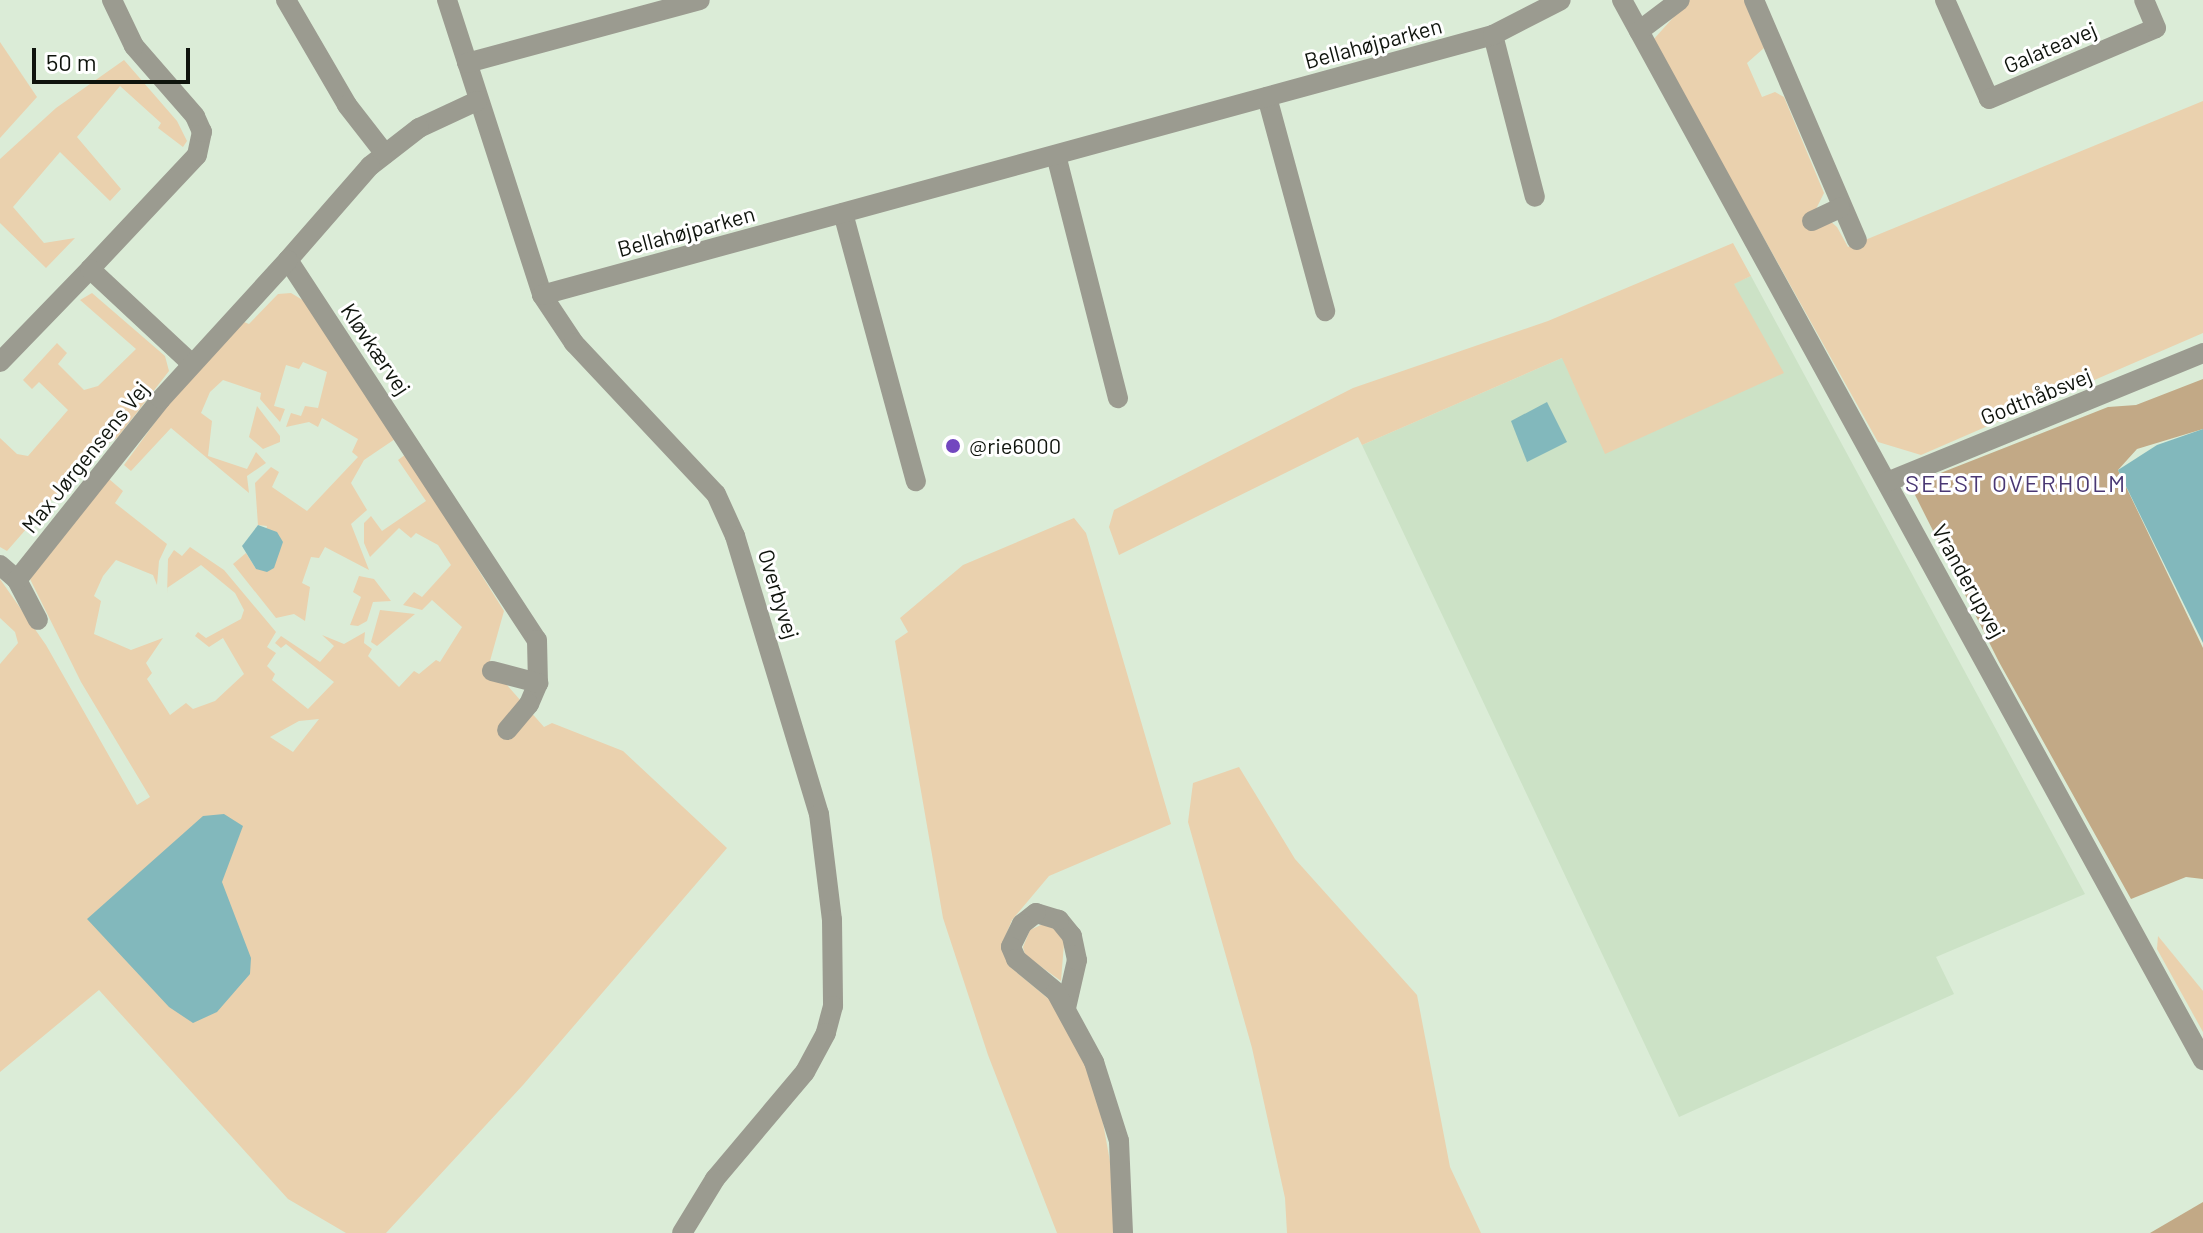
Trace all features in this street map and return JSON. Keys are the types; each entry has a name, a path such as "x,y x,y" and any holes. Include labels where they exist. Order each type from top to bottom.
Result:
{"street":[{"path":"0,362 197,155 202,132 195,116 134,46 112,0"},
{"path":"286,0 347,105 385,154"},
{"name":"Overbyvej","path":"447,0 477,101 542,295 574,343 716,494 735,536 819,814 832,920 833,1006 826,1033 805,1072 715,1179 682,1233"},
{"path":"467,63 700,0"},
{"name":"Bellahøjparken","path":"542,295 1493,35 1561,0"},
{"name":"Vranderupvej","path":"1622,0 2203,1060"},
{"path":"1639,31 1680,0"},
{"path":"1754,0 1840,208 1857,240"},
{"name":"Galateavej","path":"1945,0 1989,99 2156,28 2144,0"},
{"path":"1493,35 1535,197"},
{"path":"1267,97 1325,311"},
{"path":"288,260 385,154 419,128 477,101"},
{"path":"1056,155 1118,398"},
{"path":"1812,221 1840,208"},
{"path":"843,213 916,481"},
{"name":"Max Jørgensens Vej","path":"17,580 192,364 288,260"},
{"name":"Kløvkærvej","path":"288,260 537,640 538,683"},
{"path":"90,269 192,364"},
{"name":"Godthåbsvej","path":"1887,482 2203,353"},
{"path":"0,565 17,580 38,620"},
{"path":"492,671 538,683 507,730"},
{"path":"1066,1008 1112,1111 1119,1141 1123,1233"}],"shaded area":[{"path":"1689,0 1744,0 1764,48 1747,63 1762,97 1775,92 1784,97 1824,193 1816,209 1837,227 1848,247 2203,101 2203,333 1921,455 1878,442 1653,40"},
{"path":"0,42 37,97 0,138"},
{"path":"124,60 177,121 187,141 183,147 158,128 161,123 120,86 77,137 121,189 110,201 60,152 13,207 44,243 75,238 46,268 0,223 0,159 56,108"},
{"path":"1733,243 1751,276 1734,284 1784,373 1605,454 1562,358 1362,445 1358,437 1119,555 1109,527 1114,510 1353,388 1548,321"},
{"path":"1751,276 2085,894 1936,957 1954,994 1679,1117 1362,445"},
{"path":"92,293 165,356 169,371 118,437 90,456 7,551 0,547 0,438 17,454 28,456 68,410 39,382 32,389 23,380 57,343 67,353 58,364 84,390 98,386 136,349 80,300"},
{"path":"291,293 306,302 395,439 364,460 351,483 367,510 351,524 369,570 325,547 319,558 311,557 302,583 310,587 305,621 294,614 276,618 233,564 246,553 256,569 267,526 258,525 255,483 271,467 279,472 272,487 307,511 358,457 352,452 358,439 322,418 318,427 309,422 286,427 291,413 301,416 305,406 318,408 327,372 303,362 299,369 286,365 274,406 285,409 280,422 260,399 261,393 223,380 210,392 201,413 212,421 208,456 247,469 256,452 266,463 247,476 249,493 171,428 131,471 124,465 177,392 244,322 249,324 278,294"},
{"path":"2203,379 2203,429 2137,449 2118,470 2203,648 2203,879 2186,877 2131,899 1999,662 1910,485 2108,407 2136,405"},
{"path":"257,406 280,436 280,442 263,449 249,437"},
{"path":"406,454 504,611 490,661 507,685 544,727 552,723 623,751 727,848 523,1085 386,1233 346,1233 288,1199 99,990 0,1072 0,664 18,643 15,632 0,618 0,579 46,645 137,805 150,797 81,682 30,579 109,479 123,491 115,503 167,544 159,561 157,585 153,575 116,560 103,576 94,596 101,601 94,634 131,650 163,638 146,663 152,673 147,679 170,715 186,703 193,709 215,701 244,674 223,638 209,647 195,636 198,632 206,638 241,619 244,610 235,593 201,565 167,588 168,559 174,550 182,556 190,547 224,570 276,632 267,647 276,653 267,666 275,674 272,680 308,709 334,682 286,644 281,648 275,643 281,636 320,662 334,646 322,635 344,644 365,632 364,643 372,649 368,656 399,687 414,671 419,674 436,660 440,662 462,627 432,600 422,610 403,605 414,592 422,597 451,565 438,545 416,533 411,538 399,528 370,557 364,543 364,523 371,516 382,531 426,501 398,460","holes":["319,719 293,752 270,737 299,721"]},
{"path":"1074,518 1086,533 1171,824 1049,876 1012,920 1003,942 1008,965 1051,1001 1084,1061 1100,1106 1114,1184 1114,1233 1057,1233 988,1055 943,918 895,641 908,632 900,618 963,565"},
{"path":"359,576 374,579 391,601 373,602 367,621 358,626 350,625 361,597 353,592"},
{"path":"380,610 415,614 377,646 371,642"},
{"path":"1239,767 1295,859 1417,995 1450,1167 1481,1233 1287,1233 1285,1198 1252,1048 1188,822 1193,783"},
{"path":"1043,924 1059,931 1064,943 1061,981 1025,955 1023,947 1030,930"},
{"path":"2158,936 2203,991 2203,1032 2157,949"},
{"path":"2203,1202 2203,1233 2150,1233"}],"water":[{"path":"1547,402 1567,442 1527,462 1511,421"},
{"path":"2203,429 2203,643 2118,470 2157,445"},
{"path":"258,525 277,532 283,542 274,568 267,572 256,569 242,546"},
{"path":"224,814 243,826 222,882 251,958 250,974 217,1012 193,1023 169,1007 87,919 203,816"}],"place":[{"name":"@rie6000","path":"953,446"}],"district":[{"name":"SEEST OVERHOLM","path":"2016,483"}]}
